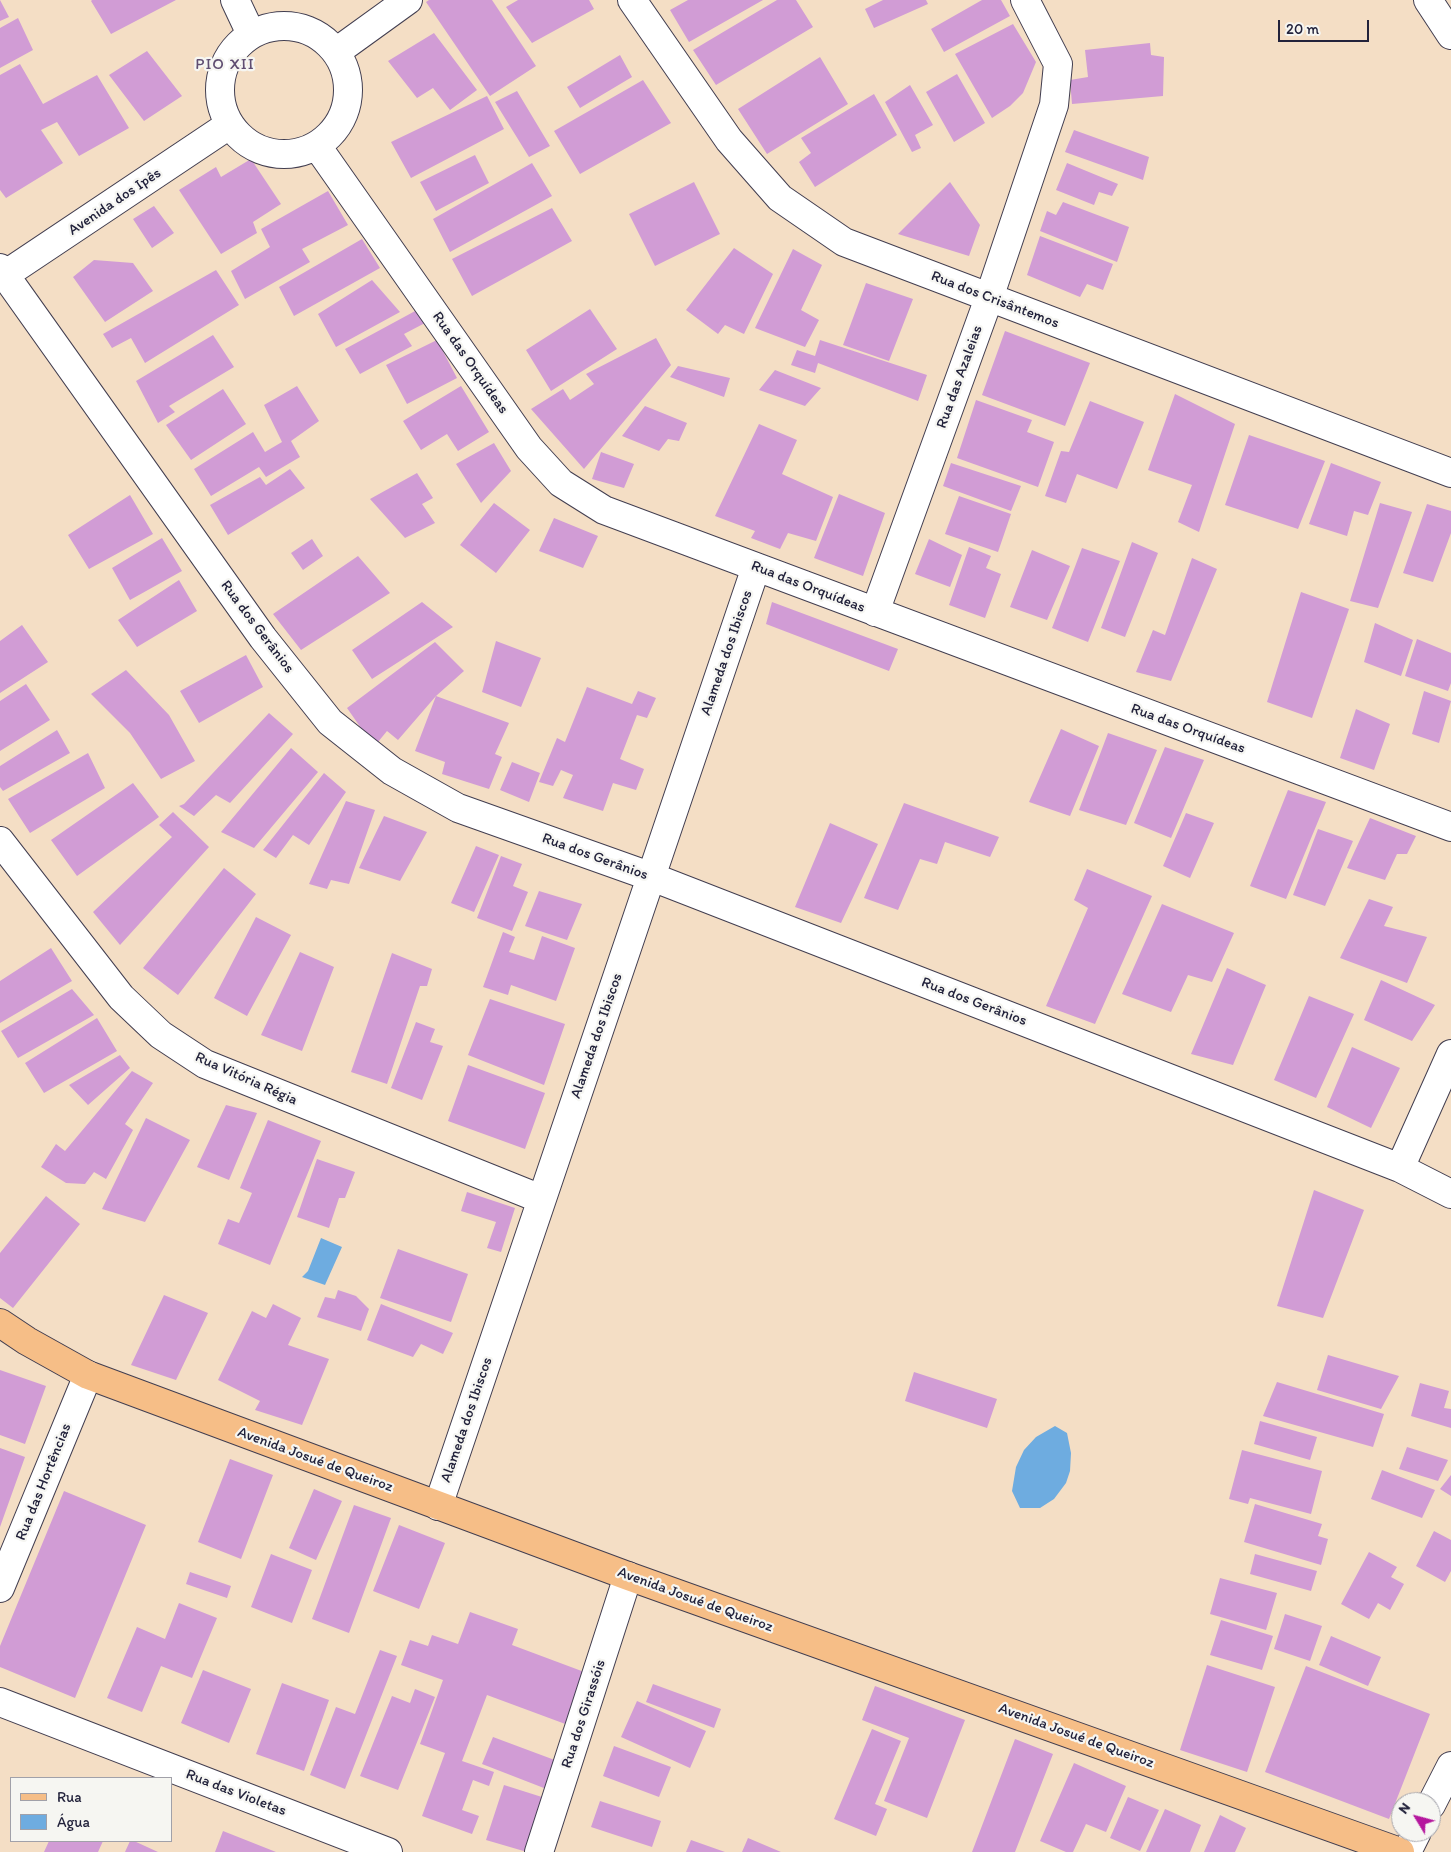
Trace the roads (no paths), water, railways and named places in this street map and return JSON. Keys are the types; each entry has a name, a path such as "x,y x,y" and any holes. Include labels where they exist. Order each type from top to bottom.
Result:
{"main road":[{"name":"Avenida Josué de Queiroz","path":"0,1323 27,1341 88,1375 628,1576 1400,1852"}],"street":[{"path":"236,0 251,34"},
{"path":"336,52 408,0"},
{"name":"Rua dos Crisântemos","path":"632,0 729,140 780,198 844,242 1451,473"},
{"name":"Rua das Azaleias","path":"875,612 989,298 1054,106 1058,64 1025,0"},
{"path":"1428,0 1451,35"},
{"path":"288,25 306,29 323,38 336,52 345,71 348,90 344,111 335,129 317,146 301,152 281,154 260,150 243,140 229,125 221,106 219,85 224,65 235,48 251,34 269,27 288,25"},
{"name":"Avenida dos Ipês","path":"2,274 229,125"},
{"name":"Rua das Orquídeas","path":"317,146 529,448 561,483 604,510 1451,827"},
{"name":"Rua dos Gerânios","path":"2,274 263,638 330,722 392,771 458,808 652,877 1400,1168 1451,1194"},
{"name":"Alameda dos Ibiscos","path":"438,1506 756,567"},
{"name":"Rua Vitória Régia","path":"0,841 121,997 161,1036 205,1064 541,1199"},
{"path":"1400,1168 1451,1054"},
{"name":"Rua das Hortências","path":"0,1588 88,1375"},
{"name":"Rua dos Girassóis","path":"539,1852 628,1576"},
{"name":"Rua das Violetas","path":"0,1702 388,1852"},
{"path":"1438,1792 1451,1766"}],"water":[{"path":"321,1238 342,1247 325,1285 302,1277 308,1271"},
{"path":"1055,1426 1067,1433 1071,1453 1070,1471 1066,1483 1054,1499 1040,1508 1020,1508 1012,1491 1016,1467 1024,1450 1036,1437"}],"district":[{"name":"PIO XII","path":"225,65"}]}
